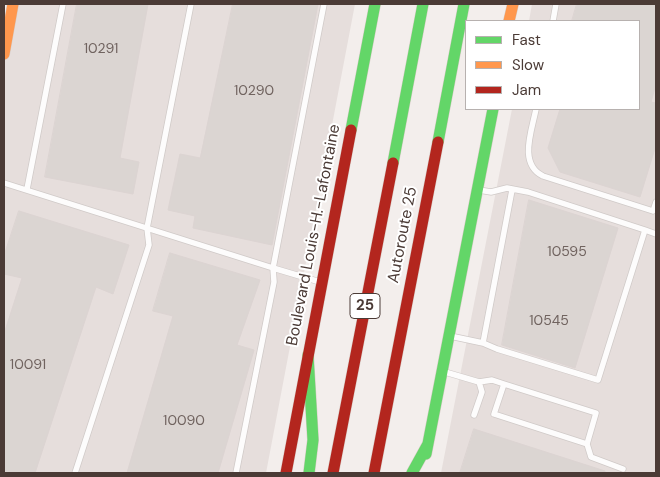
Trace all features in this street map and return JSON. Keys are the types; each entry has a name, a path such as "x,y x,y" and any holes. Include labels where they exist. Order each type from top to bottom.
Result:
{"main road":[{"name":"Boulevard Louis-H.-Lafontaine","path":"286,473 375,4"},
{"name":"Autoroute 25","path":"333,473 423,4"},
{"name":"Autoroute 25","path":"374,473 464,4"},
{"path":"509,20 513,4"},
{"path":"4,54 9,9"},
{"path":"422,473 493,110"},
{"path":"308,355 313,440 309,473"},
{"path":"412,473 428,444"}],"lane":[{"path":"27,189 63,4"},
{"path":"75,473 149,246 147,228 190,4"},
{"path":"236,473 274,282 273,268 324,4"},
{"path":"552,20 556,4"},
{"path":"536,110 528,150 529,161 534,171 543,176 653,211 656,202"},
{"path":"4,183 322,283"},
{"path":"477,190 488,192 507,188 528,192 656,234"},
{"path":"483,343 512,190"},
{"path":"449,336 483,343 598,380 645,230"},
{"path":"442,371 479,382 492,380 596,413 587,444 591,457 623,469"},
{"path":"474,415 482,392 479,382"},
{"path":"504,384 494,414 587,444"}],"shaded area":[{"path":"13,4 355,4 266,473 4,473 4,51"},
{"path":"532,4 656,4 656,473 441,473 512,110 640,110 640,20 529,20"}],"building":[{"path":"77,4 148,4 120,158 139,162 133,194 45,177"},
{"path":"233,4 318,4 272,245 193,228 195,216 168,210 180,154 200,158"},
{"path":"577,4 656,4 656,84 651,102 656,103 656,145 640,197 560,172 548,148 560,110 640,110 640,20 572,20"},
{"path":"529,200 618,228 575,368 502,345"},
{"path":"19,211 129,245 113,294 96,287 35,473 4,473 4,334 22,278 4,274 4,256"},
{"path":"170,253 260,280 237,345 254,350 218,473 127,473 173,316 153,311"},
{"path":"474,429 605,471 605,473 460,473"}],"traffic: fast":[{"path":"351,130 375,4"},
{"path":"393,163 423,4"},
{"path":"438,142 464,4"},
{"path":"426,454 493,110"},
{"path":"308,355 313,440 309,473"},
{"path":"412,473 428,444"}],"traffic: slow":[{"path":"4,54 13,4"},
{"path":"509,20 513,4"}],"traffic: jam":[{"path":"286,473 351,130"},
{"path":"374,473 438,142"},
{"path":"333,473 393,163"}]}
